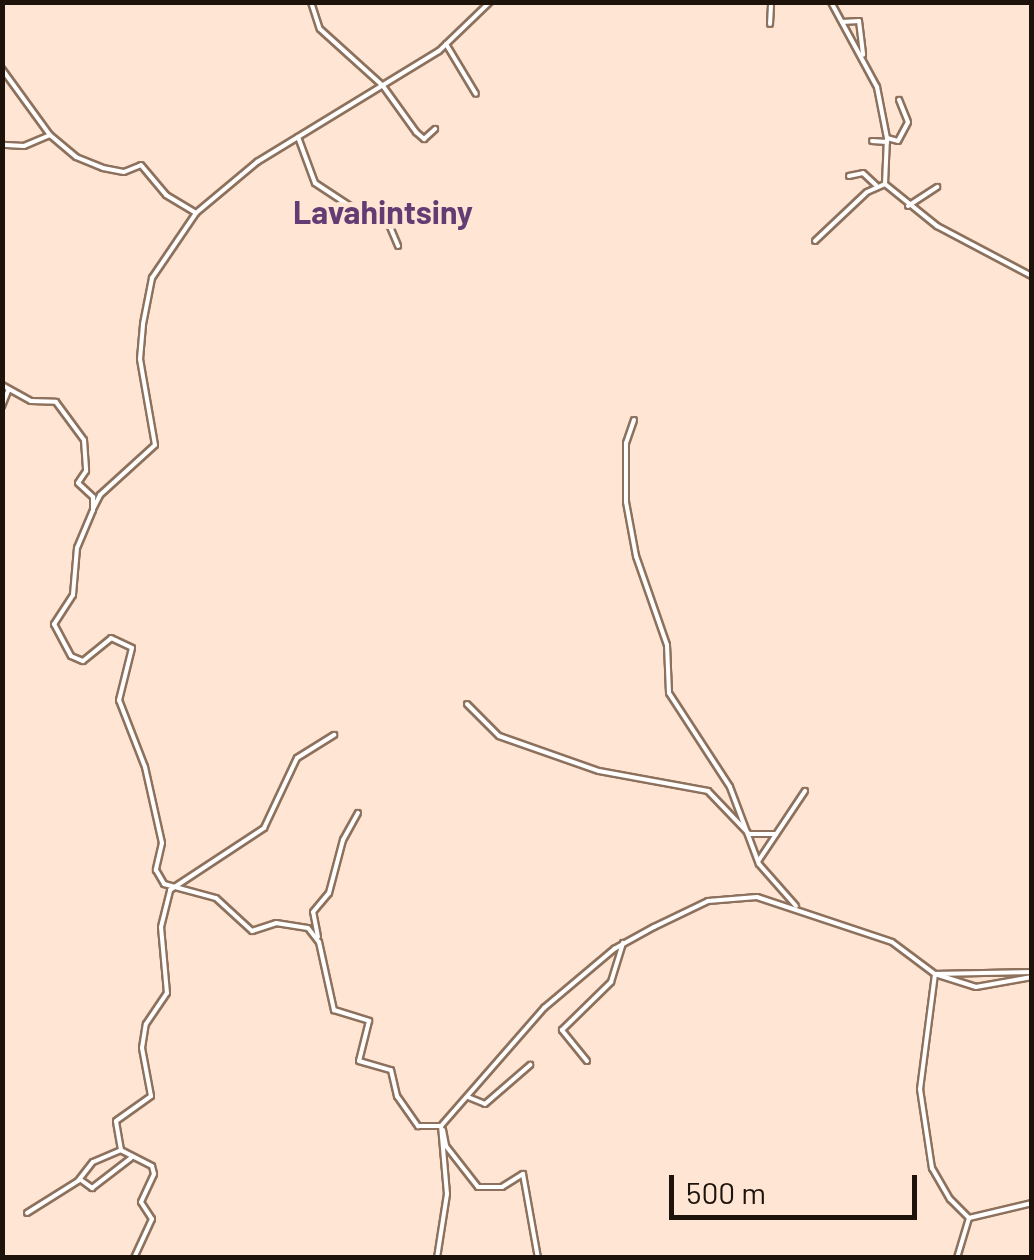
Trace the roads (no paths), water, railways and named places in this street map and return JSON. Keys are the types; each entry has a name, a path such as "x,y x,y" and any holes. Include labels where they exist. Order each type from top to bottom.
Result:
{"street":[{"path":"311,2 320,29 383,86 424,139 435,129"},
{"path":"358,813 343,840 330,893 300,924 252,931 216,898 170,890 156,870 162,843 145,767 119,700 132,648 111,638 83,662 71,656 54,624 73,596 77,548 100,494 155,445 140,359 143,324 152,278 196,212 298,137 446,44 490,2"},
{"path":"770,24 771,2"},
{"path":"831,2 863,55"},
{"path":"842,22 859,20 863,55 887,140 885,184 908,206 1032,276"},
{"path":"446,44 476,94"},
{"path":"2,69 42,116 50,135 76,158 124,172 142,165 166,196 196,212"},
{"path":"872,141 898,141 908,122 899,100"},
{"path":"2,145 24,146 50,135"},
{"path":"298,137 315,182 365,216 388,222 398,246"},
{"path":"849,176 863,173 876,185"},
{"path":"815,241 876,185 885,184"},
{"path":"908,206 936,187"},
{"path":"2,406 6,387 30,401 56,402 70,418 84,440 86,471 78,483 93,497 93,510"},
{"path":"634,420 626,442 626,502 636,556 667,645 669,693 730,787 759,864 773,886 800,909"},
{"path":"466,704 499,736 599,771 708,790 749,834 776,834"},
{"path":"134,1258 152,1219 141,1202 154,1174 152,1166 120,1150 116,1122 150,1096 142,1048 146,1024 167,993 161,926 170,890 264,828 297,758 334,735"},
{"path":"759,864 804,791"},
{"path":"772,900 773,886"},
{"path":"437,1258 447,1194 441,1126 544,1008 624,943 708,901 772,900 892,942 935,974 976,986 1032,975"},
{"path":"313,912 334,1010 369,1022 359,1061 391,1070 396,1096 418,1126 441,1126"},
{"path":"300,924 319,942"},
{"path":"586,1061 562,1030 611,982 624,943"},
{"path":"935,974 1032,975"},
{"path":"935,974 920,1089 922,1127 932,1168 969,1218"},
{"path":"466,1096 485,1104 530,1065"},
{"path":"441,1126 446,1146 478,1187 502,1188 524,1174 538,1258"},
{"path":"27,1213 80,1178 93,1162 120,1150"},
{"path":"80,1178 92,1188 131,1158"},
{"path":"969,1218 1032,1203"},
{"path":"957,1258 969,1218"}],"district":[{"name":"Lavahintsiny","path":"383,211"}]}
